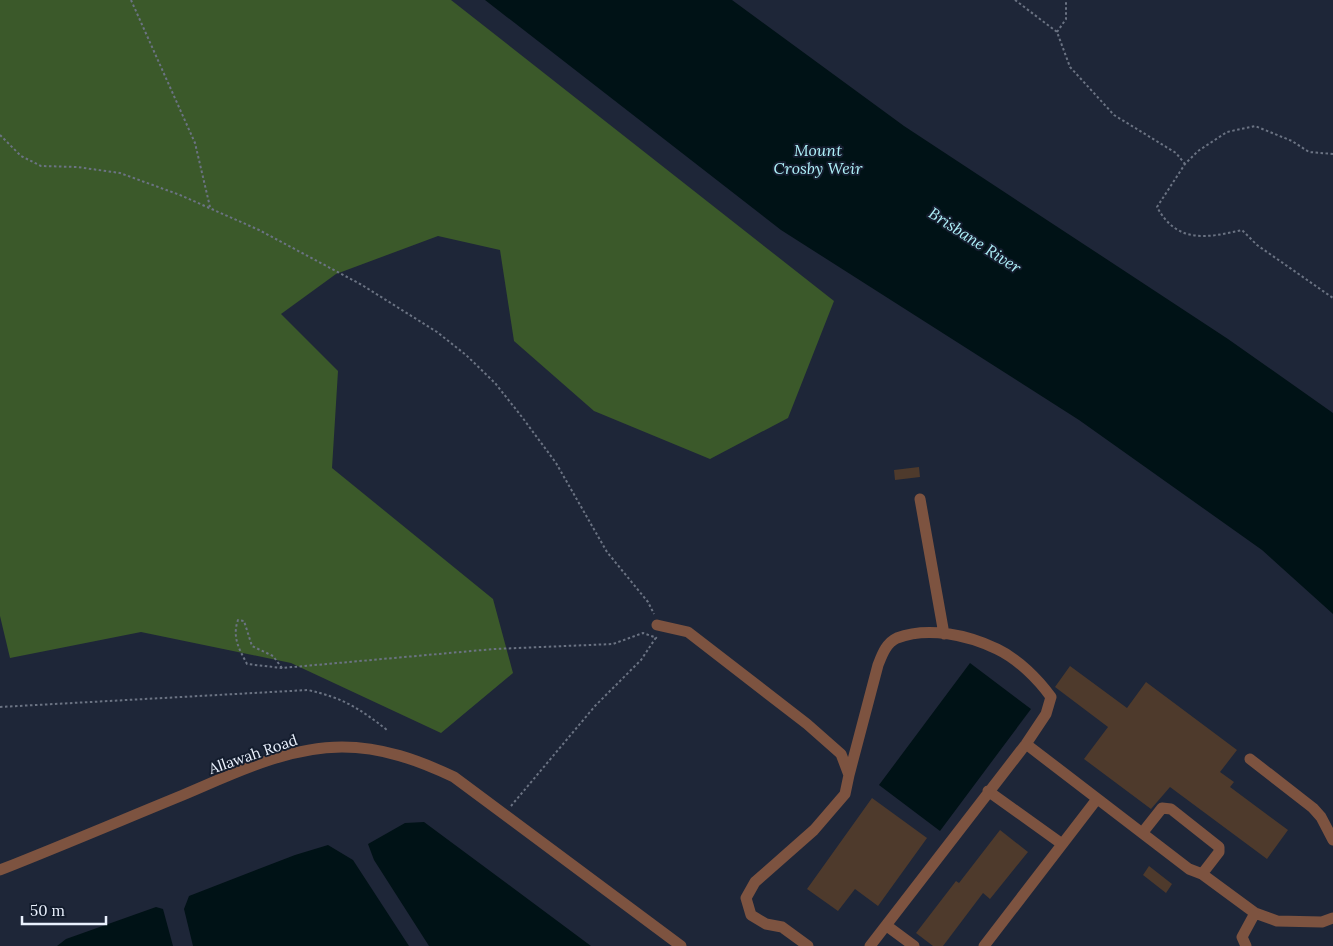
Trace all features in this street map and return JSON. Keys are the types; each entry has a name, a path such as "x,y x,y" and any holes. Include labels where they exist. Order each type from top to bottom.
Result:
{"street":[{"path":"920,499 944,634"},
{"path":"657,625 688,632 807,724 841,754 849,775"},
{"path":"808,946 782,927 766,924 751,915 746,898 755,882 814,830 845,794 878,665 884,650 896,639 926,632 944,634 998,649 1038,679 1051,697 1046,714 1026,744 870,946"},
{"path":"1026,744 1189,869 1202,874 1255,913 1277,921 1322,922 1333,918"},
{"name":"Allawah Road","path":"0,870 263,763 295,753 332,748 383,751 422,762 454,778 681,946"},
{"path":"1250,759 1313,808 1322,817 1333,840"},
{"path":"988,792 1062,844"},
{"path":"984,946 1097,798"},
{"path":"1143,832 1162,808 1171,808 1219,847 1219,852 1202,874"},
{"path":"1246,946 1242,937 1255,913"},
{"path":"887,926 914,946"}],"path":[{"path":"131,0 195,143 211,208"},
{"path":"1015,0 1057,32 1070,67 1114,115 1176,153 1185,164"},
{"path":"1057,32 1066,19 1066,0"},
{"path":"1333,154 1309,152 1292,141 1255,126 1227,132 1198,151 1185,164 1157,207 1164,219 1191,236 1213,236 1242,230 1257,246 1333,298"},
{"path":"0,135 21,156 42,166 77,167 120,173 211,208 259,230 362,285 437,332 466,355 495,383 556,463 607,552 648,602 657,625 657,638 641,660 595,706 556,751 505,814"},
{"path":"282,668 273,656 252,646 244,621 238,620 234,631 238,646 247,664 282,668 494,649 613,644 643,633 657,638"},
{"path":"0,707 308,690 330,695 357,707 387,730"}],"green space":[{"path":"0,0 451,0 834,301 788,418 710,459 594,411 514,341 500,250 438,236 336,274 281,314 338,371 332,468 493,599 513,673 441,733 291,663 141,632 10,658 0,616"}],"water":[{"name":"Mount Crosby Weir","path":"485,0 732,0 904,126 1228,339 1333,413 1333,614 1262,550 1079,420 781,230"},
{"path":"970,663 1031,709 940,831 879,785"},
{"path":"424,822 591,946 429,946 374,860 368,844 405,823"},
{"path":"328,845 353,860 409,946 193,946 184,909 189,896 295,855"},
{"path":"156,907 163,909 173,946 57,946 66,939"}],"building":[{"path":"919,467 920,477 895,480 894,470"},
{"path":"1070,666 1127,708 1146,682 1237,750 1220,772 1234,782 1230,787 1288,830 1267,859 1170,787 1151,809 1084,759 1108,727 1055,687"},
{"path":"872,798 927,838 878,906 855,889 838,911 807,889"},
{"path":"1000,830 1028,852 990,899 983,893 943,946 933,946 916,933 956,881 959,883"},
{"path":"1149,866 1172,884 1166,893 1143,875"}],"water label":[{"name":"Brisbane River","path":"975,240"}]}
